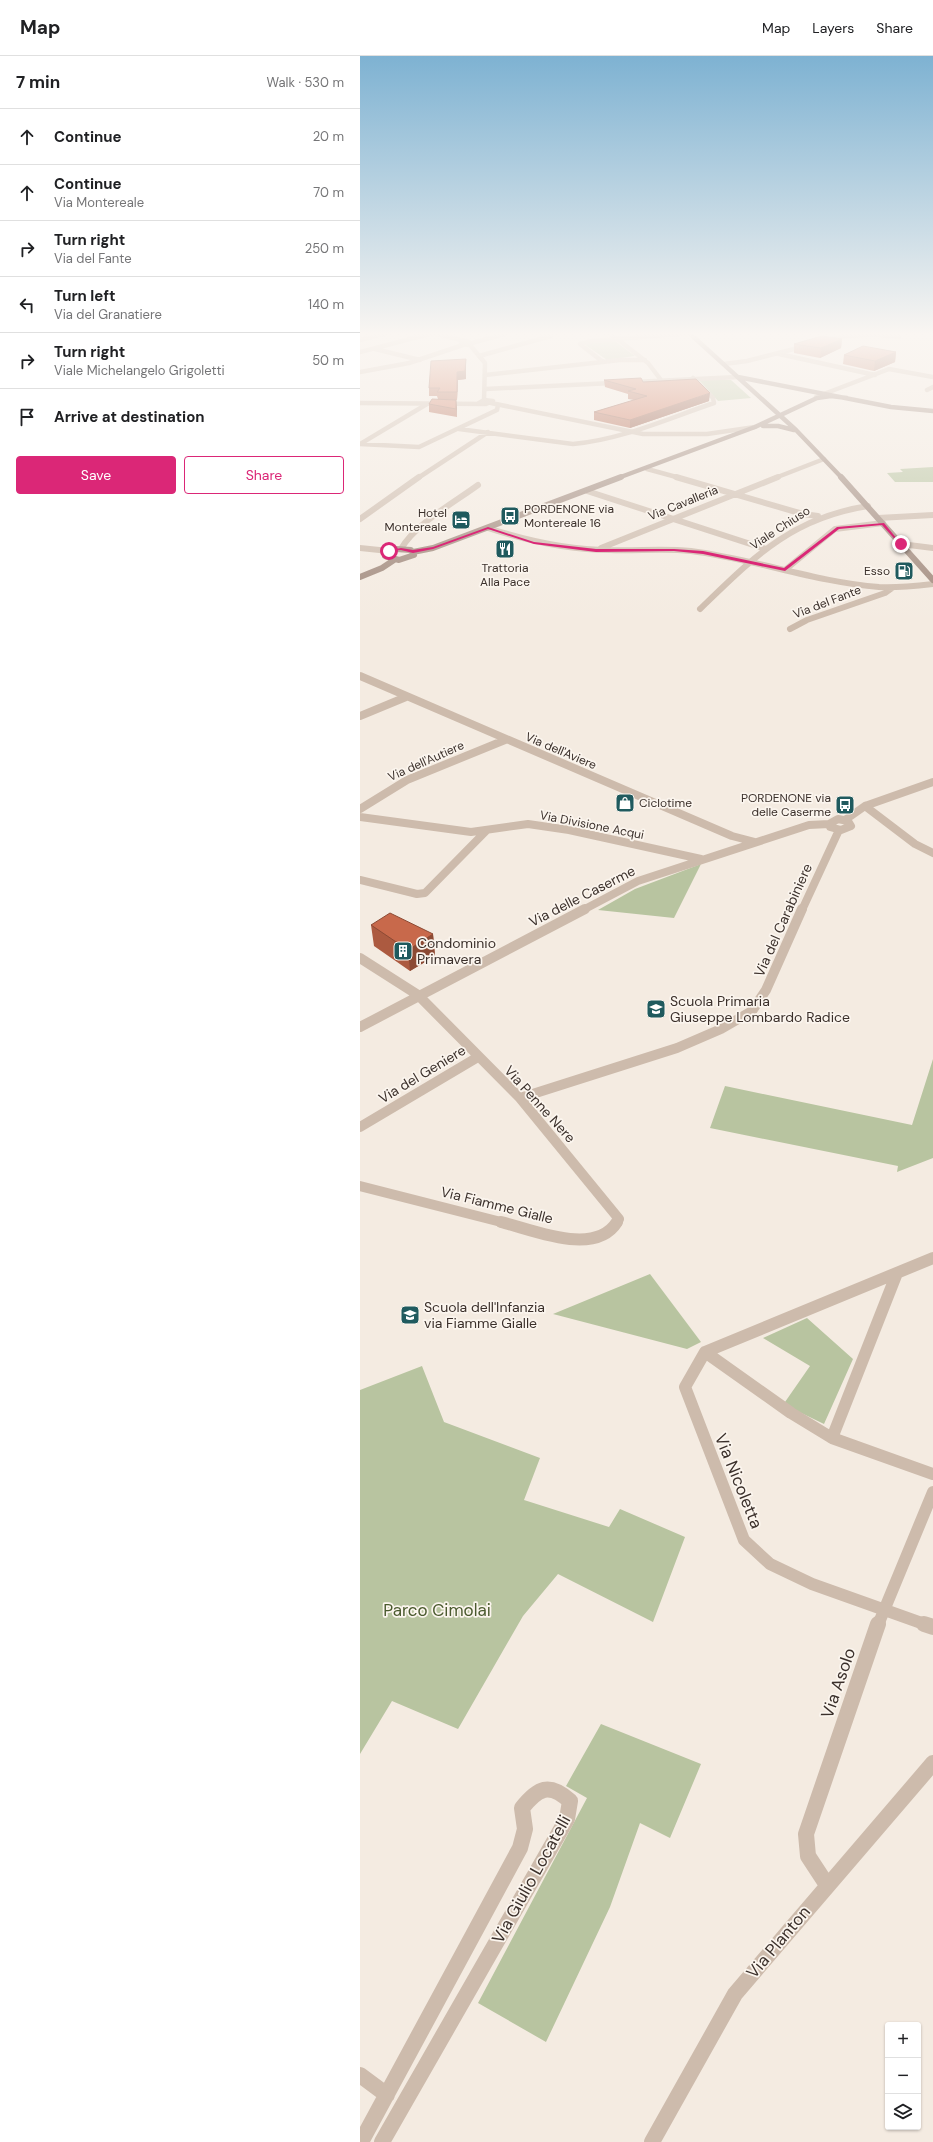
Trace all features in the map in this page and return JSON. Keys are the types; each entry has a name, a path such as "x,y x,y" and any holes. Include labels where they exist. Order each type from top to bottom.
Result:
{"main road":[{"path":"394,560 385,556 389,551 401,549 413,552 433,548 647,469 752,428"},
{"path":"789,428 796,430 824,459 868,506 933,580"},
{"path":"360,577 382,568 394,560 412,557 414,555 413,552"}],"street":[{"path":"360,444 386,428"},
{"path":"610,428 627,432 665,435 707,434 746,428"},
{"path":"360,444 419,447 459,429 573,444 597,441 638,428"},
{"path":"360,519 399,490 488,432"},
{"path":"717,433 731,437"},
{"path":"707,434 724,439"},
{"name":"Via Cavalleria","path":"596,550 824,459"},
{"path":"647,469 803,514 819,516"},
{"path":"401,549 401,546 412,534 478,485"},
{"path":"587,491 672,520 766,549"},
{"name":"Viale Chiuso","path":"700,609 749,563 791,532 819,516 849,508 868,506"},
{"path":"878,518 933,515"},
{"path":"785,570 834,529 883,524"},
{"name":"Via del Fante","path":"488,528 534,543 596,550 696,552 864,585 894,587 933,584"},
{"path":"901,544 921,545 933,548"},
{"path":"360,548 389,551"},
{"name":"Via del Fante","path":"790,629 807,620 885,593 894,587"},
{"name":"Via dell'Aviere","path":"360,676 505,740 725,833 755,842"},
{"path":"360,716 406,697"},
{"name":"Via dell'Autiere","path":"360,810 407,780 505,740"},
{"name":"Via delle Caserme","path":"360,1027 418,995 638,881 701,859 809,825 829,824 835,820 845,820 865,806 933,782"},
{"path":"865,806 915,844 933,853"},
{"name":"Via Divisione Acqui","path":"360,816 471,832 528,824 569,830 701,859"},
{"path":"829,824 832,828 845,830 851,826 850,823 845,820"},
{"name":"Via del Carabiniere","path":"520,1098 677,1048 721,1029 752,1011 766,990 784,946 839,830"},
{"path":"360,880 417,894 425,893 486,831"},
{"name":"Via Penne Nere","path":"360,958 418,995 478,1058 520,1098 619,1219"},
{"name":"Via del Geniere","path":"360,1127 478,1058"},
{"name":"Via Fiamme Gialle","path":"360,1186 574,1240 595,1239 611,1232 619,1219"},
{"path":"704,1352 933,1258"},
{"path":"832,1438 897,1273"},
{"path":"704,1352 790,1413 832,1438 933,1474"},
{"name":"Via Nicoletta","path":"704,1352 685,1387 744,1540 770,1564 812,1584 933,1627"},
{"name":"Via Asolo","path":"827,1885 812,1866 805,1852 806,1834 883,1610 933,1492"},
{"name":"Via Planton","path":"652,2142 735,1994 933,1762"},
{"name":"Via Giulio Locatelli","path":"361,2142 520,1848 525,1829 522,1808 532,1794 548,1788 560,1791 570,1801 567,1819 382,2142"},
{"path":"360,2075 387,2095"}],"green space":[{"path":"933,467 933,482 895,482 887,473 903,472 900,469"},
{"path":"701,864 674,918 598,910 635,889"},
{"path":"933,1059 933,1158 897,1172 898,1166 710,1128 725,1086 912,1125"},
{"path":"650,1274 701,1342 687,1349 553,1314"},
{"path":"807,1318 853,1359 824,1424 793,1409 785,1402 810,1366 763,1338"},
{"name":"Parco Cimolai","path":"422,1366 444,1422 540,1458 524,1500 609,1527 620,1509 685,1537 653,1622 558,1574 523,1616 458,1729 392,1701 360,1754 360,1390"},
{"path":"601,1724 701,1764 670,1838 640,1823 610,1907 546,2042 478,2003 587,1798 566,1786"}],"building":[{"path":"390,913 433,934 408,950 371,925"}],"place":[{"name":"PORDENONE via Montereale 16","path":"510,516"},
{"name":"Hotel Montereale","path":"461,520"},
{"name":"Trattoria Alla Pace","path":"505,549"},
{"name":"Esso","path":"904,571"},
{"name":"Ciclotime","path":"625,803"},
{"name":"PORDENONE via delle Caserme","path":"845,805"},
{"name":"Condominio Primavera","path":"403,951"},
{"name":"Scuola Primaria Giuseppe Lombardo Radice","path":"656,1009"},
{"name":"Scuola dell'Infanzia via Fiamme Gialle","path":"410,1315"}],"route":[{"path":"389,551 401,549 411,550 413,552 433,548 488,528 534,543 596,550 674,550 703,552 785,570 834,529 838,528 883,524 901,544"}]}
